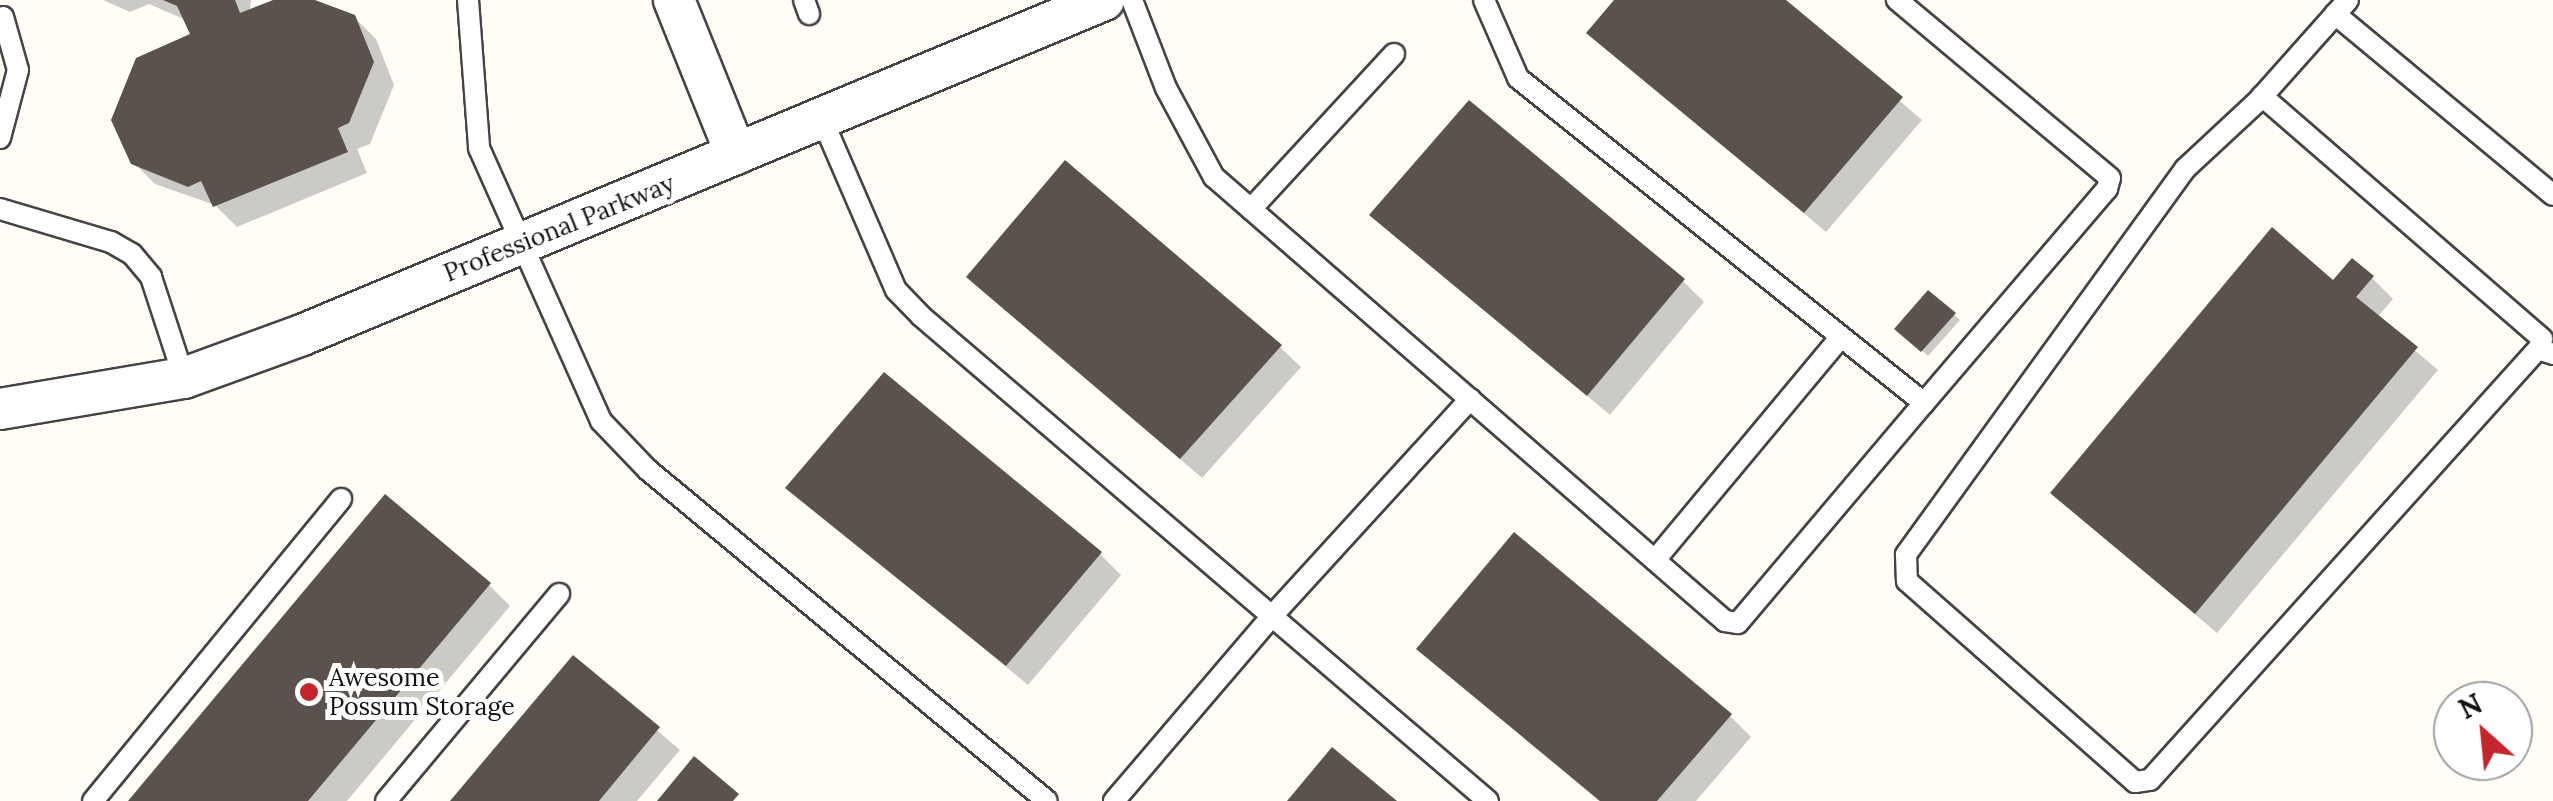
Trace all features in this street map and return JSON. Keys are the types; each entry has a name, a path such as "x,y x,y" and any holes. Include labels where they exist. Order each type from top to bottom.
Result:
{"street":[{"path":"674,0 736,154"},
{"name":"Professional Parkway","path":"0,408 184,378 302,335 1104,0"}],"lane":[{"path":"468,0 479,148 601,421 648,470 1047,801"},
{"path":"1132,0 1166,88 1214,178 1725,621 1738,622 2107,189 2110,178 1897,0"},
{"path":"1484,0 1518,78 1924,403"},
{"path":"2553,195 2342,7 2262,96 2173,185 1906,555 1907,581 2135,782 2150,780 2544,348 2553,319"},
{"path":"0,138 18,70 4,17"},
{"path":"1251,209 1394,54"},
{"path":"2262,96 2544,348"},
{"path":"822,119 896,290 921,316 1488,801"},
{"path":"0,208 111,242 132,254 151,277 184,378"},
{"path":"1656,560 1842,337"},
{"path":"1114,801 1272,616 1470,399"},
{"path":"93,801 341,499"},
{"path":"386,801 559,594"}],"building":[{"path":"163,0 235,0 240,13 273,0 315,0 355,15 374,62 349,123 338,128 348,152 213,207 201,181 188,187 131,164 111,120 136,58 190,34 177,6"},
{"path":"1614,0 1786,0 1903,97 1804,213 1586,33"},
{"path":"1469,100 1685,279 1587,396 1369,215"},
{"path":"1065,160 1282,345 1180,459 966,277"},
{"path":"2272,227 2333,280 2352,258 2374,276 2356,297 2418,347 2195,614 2050,493"},
{"path":"1928,290 1956,313 1921,352 1894,329"},
{"path":"884,372 1102,552 1006,666 785,488"},
{"name":"Awesome Possum Storage","path":"385,494 491,583 308,801 128,801"},
{"path":"1514,532 1732,714 1657,801 1600,801 1416,649"},
{"path":"573,655 660,727 599,801 450,801"},
{"path":"1332,747 1397,801 1287,801"},
{"path":"694,756 739,794 733,801 657,801"}],"place":[{"name":"Awesome Possum Storage","path":"309,692"}]}
